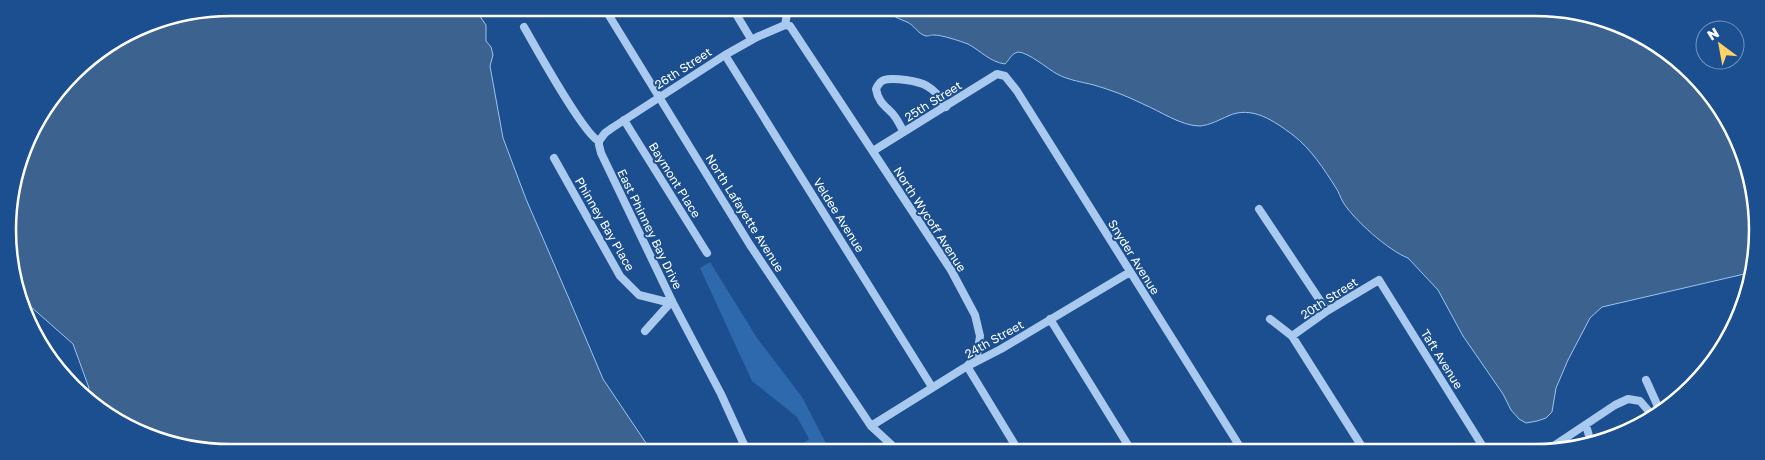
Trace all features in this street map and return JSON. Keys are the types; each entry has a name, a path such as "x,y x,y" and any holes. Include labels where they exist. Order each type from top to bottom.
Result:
{"street":[{"name":"North Lafayette Avenue","path":"609,16 750,245 871,426 890,444"},
{"path":"737,16 752,39"},
{"path":"785,25 787,16"},
{"name":"26th Street","path":"600,141 605,133 725,55 752,39 785,25"},
{"name":"North Wycoff Avenue","path":"785,25 790,26 951,270 975,315 980,336 977,356 967,366"},
{"name":"East Phinney Bay Drive","path":"524,27 548,69 590,134 600,141 601,153 672,301 721,394 744,444"},
{"name":"Veldee Avenue","path":"725,55 932,387"},
{"name":"25th Street","path":"873,151 946,107 989,78 1001,74 1005,76"},
{"name":"Snyder Avenue","path":"1005,76 1017,91 1238,444"},
{"path":"904,132 893,114 879,100 876,89 878,84 884,80 921,82 935,91 946,107"},
{"name":"Baymont Place","path":"624,120 707,253"},
{"name":"Phinney Bay Place","path":"554,158 620,276 639,295 663,301 672,301"},
{"path":"1259,209 1327,311"},
{"name":"24th Street","path":"871,426 967,366 1001,349 1130,272"},
{"name":"20th Street","path":"1292,336 1327,311 1379,280"},
{"name":"Taft Avenue","path":"1379,280 1481,444"},
{"path":"644,331 672,301"},
{"path":"1270,319 1292,336 1360,444"},
{"path":"1050,320 1127,444"},
{"path":"967,366 1014,444"},
{"path":"1646,380 1657,406"},
{"path":"1560,442 1615,405 1628,399 1640,400 1649,411"},
{"path":"1586,426 1589,436"}],"shaded area":[{"path":"230,16 480,16 486,25 486,41 491,47 493,55 490,66 503,138 526,199 603,379 647,444 230,444 188,440 135,422 111,408 89,391 73,344 31,307 20,272 18,258 16,230 18,202 28,161 38,135 52,111 69,89 100,60 135,38 161,28 202,18"},
{"path":"893,16 1535,16 1577,20 1604,28 1630,38 1654,52 1676,69 1705,100 1727,135 1737,161 1747,202 1749,230 1745,272 1744,274 1602,307 1590,318 1568,360 1556,388 1552,412 1546,418 1526,423 1519,419 1511,410 1503,394 1463,336 1438,290 1408,258 1391,249 1355,217 1311,153 1293,135 1278,125 1262,116 1246,112 1237,113 1200,126 1185,124 1119,93 1061,76 1022,53 1014,54 1005,64 1000,63 990,59 968,44 942,36 923,35 909,23"},
{"path":"710,262 757,338 802,397 826,444 802,444 809,439 797,417 752,381 700,268"}]}
